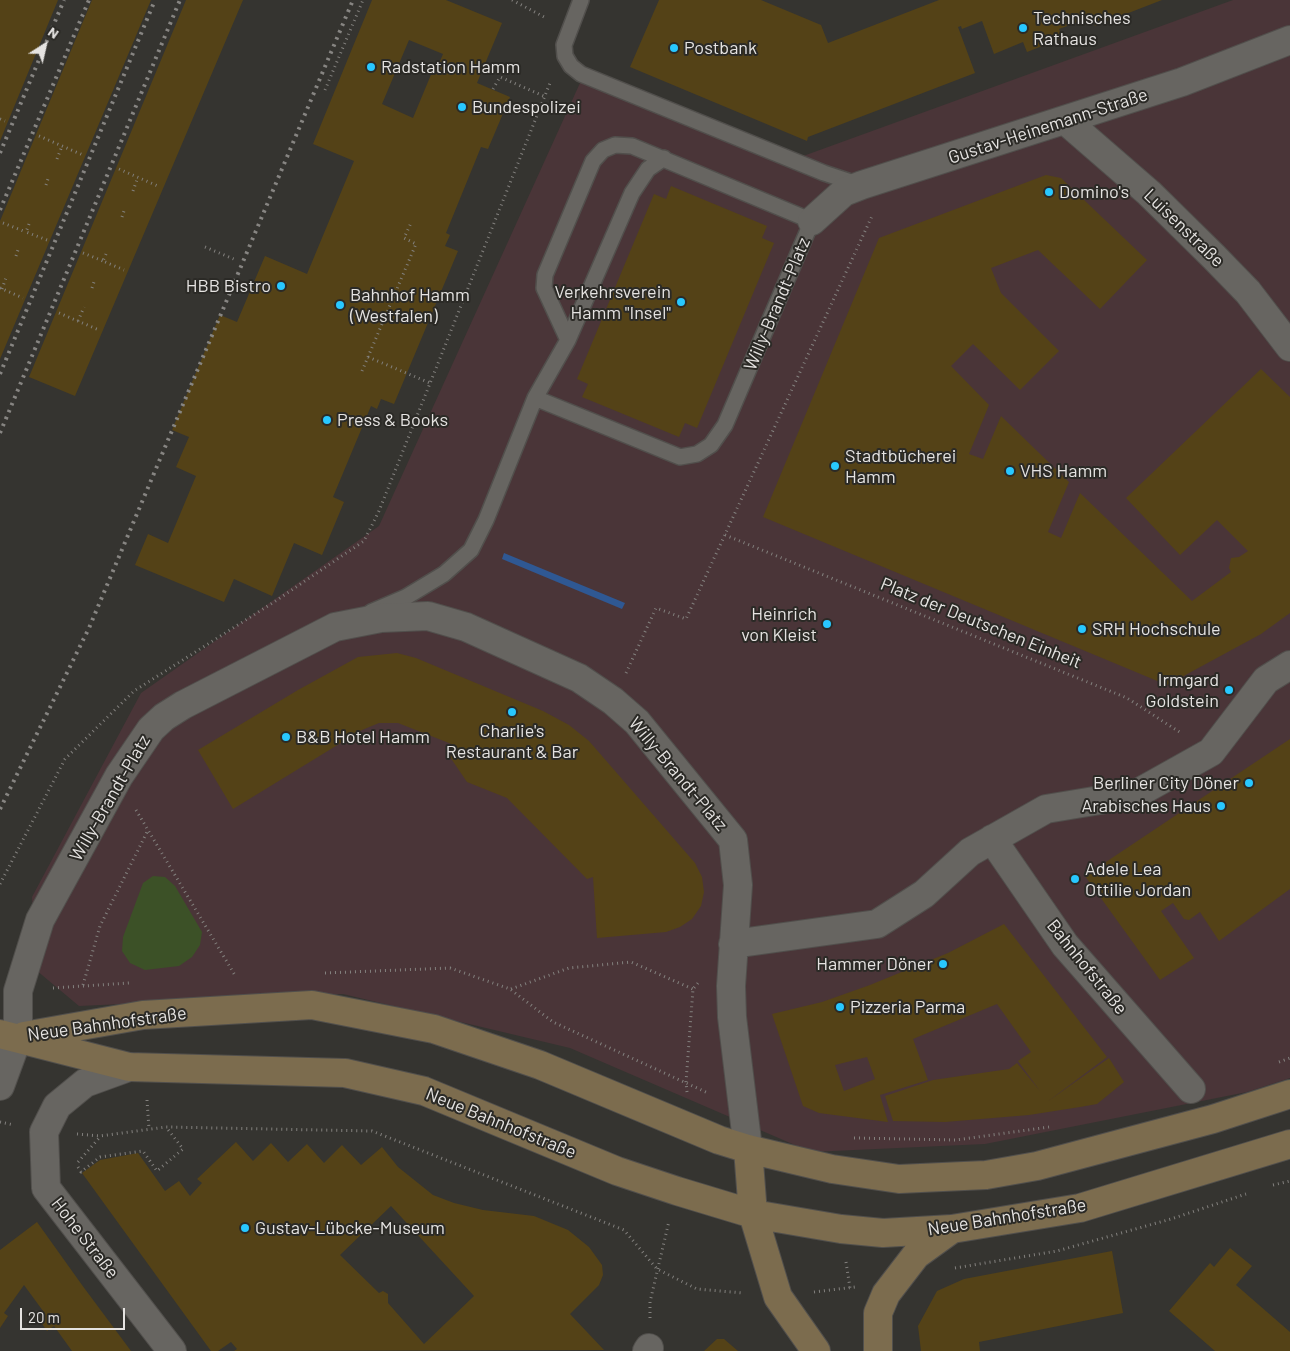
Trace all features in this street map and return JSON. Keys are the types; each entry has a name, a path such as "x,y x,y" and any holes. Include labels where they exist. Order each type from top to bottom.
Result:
{"main road":[{"name":"Neue Bahnhofstraße","path":"9,1035 143,1015 312,1005 434,1029 540,1065 719,1140 748,1149 832,1169 899,1179 986,1175 1037,1166 1214,1119 1290,1094"},
{"name":"Neue Bahnhofstraße","path":"9,1035 129,1067 345,1074 424,1091 617,1171 753,1214 841,1230 883,1233 952,1229 1080,1208 1290,1144"},
{"path":"748,1149 753,1214 778,1297 816,1351"},
{"path":"878,1351 878,1313 886,1294 916,1255 952,1229"}],"street":[{"name":"Gustav-Heinemann-Straße","path":"812,221 844,192 862,185 1066,121 1182,82 1290,40"},
{"name":"Luisenstraße","path":"1066,121 1149,193 1214,257 1248,292 1290,347"},
{"name":"Willy-Brandt-Platz","path":"9,1035 18,991 36,930 119,776 140,742 164,717 252,669 336,627 381,618 428,616 466,627 570,674 613,701 637,722 733,840 738,885 733,944 732,1017 748,1149"},
{"path":"733,944 877,924 924,894 970,852 1046,809 1136,794 1211,752 1266,680 1290,665"},
{"name":"Bahnhofstraße","path":"992,839 1066,945 1191,1089"},
{"path":"0,1086 9,1035"},
{"name":"Hohe Straße","path":"129,1067 85,1083 57,1106 44,1132 46,1188 172,1351"}],"lane":[{"path":"581,0 564,45 565,56 571,66 581,74 824,173 862,185"},
{"path":"568,340 544,288 545,275 593,161 603,150 615,145 632,146 664,158"},
{"name":"Willy-Brandt-Platz","path":"336,627 406,597 444,574 471,550 486,520 535,398 568,340 632,193 648,169 664,158 812,221 724,425 712,445 697,454 680,457 535,398"}],"path":[{"path":"325,90 363,0"},
{"path":"512,0 568,31"},
{"path":"0,884 65,759 134,691 274,602 364,541 379,511 546,97 555,70 565,56"},
{"path":"494,89 500,77 546,97"},
{"path":"0,120 5,122"},
{"path":"39,136 83,155"},
{"path":"56,159 62,146"},
{"path":"119,169 160,187"},
{"path":"133,191 138,177"},
{"path":"613,701 656,608 686,619 889,177"},
{"path":"46,185 48,179"},
{"path":"122,217 124,211"},
{"path":"362,371 416,244 404,238 411,222"},
{"path":"3,223 47,240"},
{"path":"26,232 29,224"},
{"path":"205,247 236,260"},
{"path":"16,256 18,250"},
{"path":"83,253 124,270"},
{"path":"103,261 106,254"},
{"path":"8,275 1,289 22,298"},
{"path":"92,288 94,282"},
{"path":"78,321 84,307"},
{"path":"59,312 99,330"},
{"path":"368,357 430,383"},
{"name":"Platz der Deutschen Einheit","path":"725,535 1127,698 1211,752"},
{"path":"119,776 147,831 255,1007"},
{"path":"83,985 100,926 147,831"},
{"path":"510,989 569,968 631,962 693,988"},
{"path":"1272,1064 1290,1058"},
{"path":"686,1082 743,1111"},
{"path":"847,1137 956,1140 1058,1125"},
{"path":"100,1136 76,1164 80,1172 100,1157 143,1151 158,1171 183,1149 166,1126"}],"shaded area":[{"path":"1233,0 1290,0 1290,1078 1247,1092 985,1144 811,1152 570,1048 343,994 79,1006 36,970 32,897 141,693 379,526 585,72 795,159"}],"green space":[{"path":"153,876 165,877 175,886 202,932 200,945 192,957 179,966 145,970 130,963 122,951 123,937 143,883"}],"water":[{"path":"504,553 625,603 622,609 502,559"}],"building":[{"path":"0,0 58,0 0,141"},
{"path":"92,0 151,0 0,359 0,221"},
{"path":"186,0 243,0 75,396 29,377"},
{"name":"Bahnhof Hamm (Westfalen)","path":"372,0 446,0 502,23 477,83 510,97 488,149 481,147 446,233 450,235 445,246 458,251 394,404 381,399 377,409 371,406 333,497 344,502 322,555 294,543 272,596 234,579 224,602 135,565 148,534 168,543 196,476 176,467 189,437 172,430 220,315 237,322 265,256 307,274 354,161 313,144","holes":["409,40 443,54 438,66 435,65 413,118 382,104"]},
{"path":"659,0 761,0 821,25 828,43 939,0 1162,0 1095,26 1092,17 1059,29 1063,38 1027,52 1023,42 994,54 982,21 962,29 961,26 958,27 975,73 808,137 807,141 630,67"},
{"path":"1046,175 1061,178 1147,260 1100,309 1038,250 991,268 1001,293 1059,351 1020,390 973,344 951,366 989,405 969,454 983,459 1001,416 1069,482 1048,532 1061,538 1080,493 1192,601 1231,572 1229,568 1231,558 1239,557 1248,551 1217,520 1180,555 1126,498 1261,369 1290,397 1290,613 1261,634 1167,685 763,517 879,238"},
{"path":"671,186 767,226 762,238 774,243 697,428 685,423 679,437 582,397 588,384 577,379 654,194 666,199"},
{"path":"397,653 416,658 543,711 569,725 589,741 695,863 702,877 704,892 701,906 692,919 680,927 666,932 597,938 593,877 587,879 507,798 467,782 450,757 454,745 398,723 379,723 362,730 233,809 198,750 298,690 358,657"},
{"path":"1290,739 1290,889 1219,941 1200,912 1189,920 1184,919 1173,903 1161,911 1194,958 1160,980 1085,876"},
{"path":"1004,924 1107,1057 1047,1102 1109,1058 1124,1082 1097,1104 1080,1107 1029,1115 945,1122 893,1121 885,1096 933,1080 1009,1069 1017,1063 1040,1091 1018,1061 1031,1052 997,1004 913,1039 928,1080 880,1095 888,1122 819,1113 803,1106 772,1014 822,1002 870,985 948,953","holes":["867,1057 875,1079 844,1091 835,1065"]},
{"name":"Gustav-Lübcke-Museum","path":"236,1142 253,1161 271,1143 288,1162 307,1144 324,1163 342,1145 361,1165 382,1147 398,1167 433,1195 454,1203 483,1210 534,1216 568,1230 589,1247 602,1265 603,1275 599,1285 570,1314 604,1350 234,1351 237,1349 231,1342 218,1351 211,1351 82,1173 100,1160 138,1153 165,1191 179,1181 190,1196 202,1183 197,1179","holes":["391,1206 474,1296 424,1344 388,1303 388,1294 383,1291 379,1293 340,1255"]},
{"path":"37,1222 131,1351 72,1351 54,1326 47,1331 36,1315 43,1311 24,1285 4,1313 8,1316 0,1328 0,1250"},
{"path":"1230,1248 1252,1266 1236,1285 1290,1332 1290,1351 1215,1351 1169,1311 1210,1263 1214,1267"},
{"path":"1112,1251 1123,1313 979,1342 980,1351 921,1351 918,1326 937,1291 964,1279"},
{"path":"717,1339 724,1339 738,1351 704,1351"}],"railway":[{"path":"0,153 64,0"},
{"path":"0,210 89,0"},
{"path":"0,374 155,0"},
{"path":"0,433 180,0"},
{"path":"0,809 89,628 353,0"}],"place":[{"name":"Technisches Rathaus","path":"1023,28"},
{"name":"Postbank","path":"674,48"},
{"name":"Radstation Hamm","path":"371,67"},
{"name":"Bundespolizei","path":"462,107"},
{"name":"Domino's","path":"1049,192"},
{"name":"HBB Bistro","path":"281,286"},
{"name":"Verkehrsverein Hamm \"Insel\"","path":"681,302"},
{"name":"Bahnhof Hamm (Westfalen)","path":"340,305"},
{"name":"Press & Books","path":"327,420"},
{"name":"Stadtbücherei Hamm","path":"835,466"},
{"name":"VHS Hamm","path":"1010,471"},
{"name":"Heinrich von Kleist","path":"827,624"},
{"name":"SRH Hochschule","path":"1082,629"},
{"name":"Irmgard Goldstein","path":"1229,690"},
{"name":"Charlie's Restaurant & Bar","path":"512,712"},
{"name":"B&B Hotel Hamm","path":"286,737"},
{"name":"Berliner City Döner","path":"1249,783"},
{"name":"Arabisches Haus","path":"1221,806"},
{"name":"Adele Lea Ottilie Jordan","path":"1075,879"},
{"name":"Hammer Döner","path":"943,964"},
{"name":"Pizzeria Parma","path":"840,1007"},
{"name":"Gustav-Lübcke-Museum","path":"245,1228"}]}
